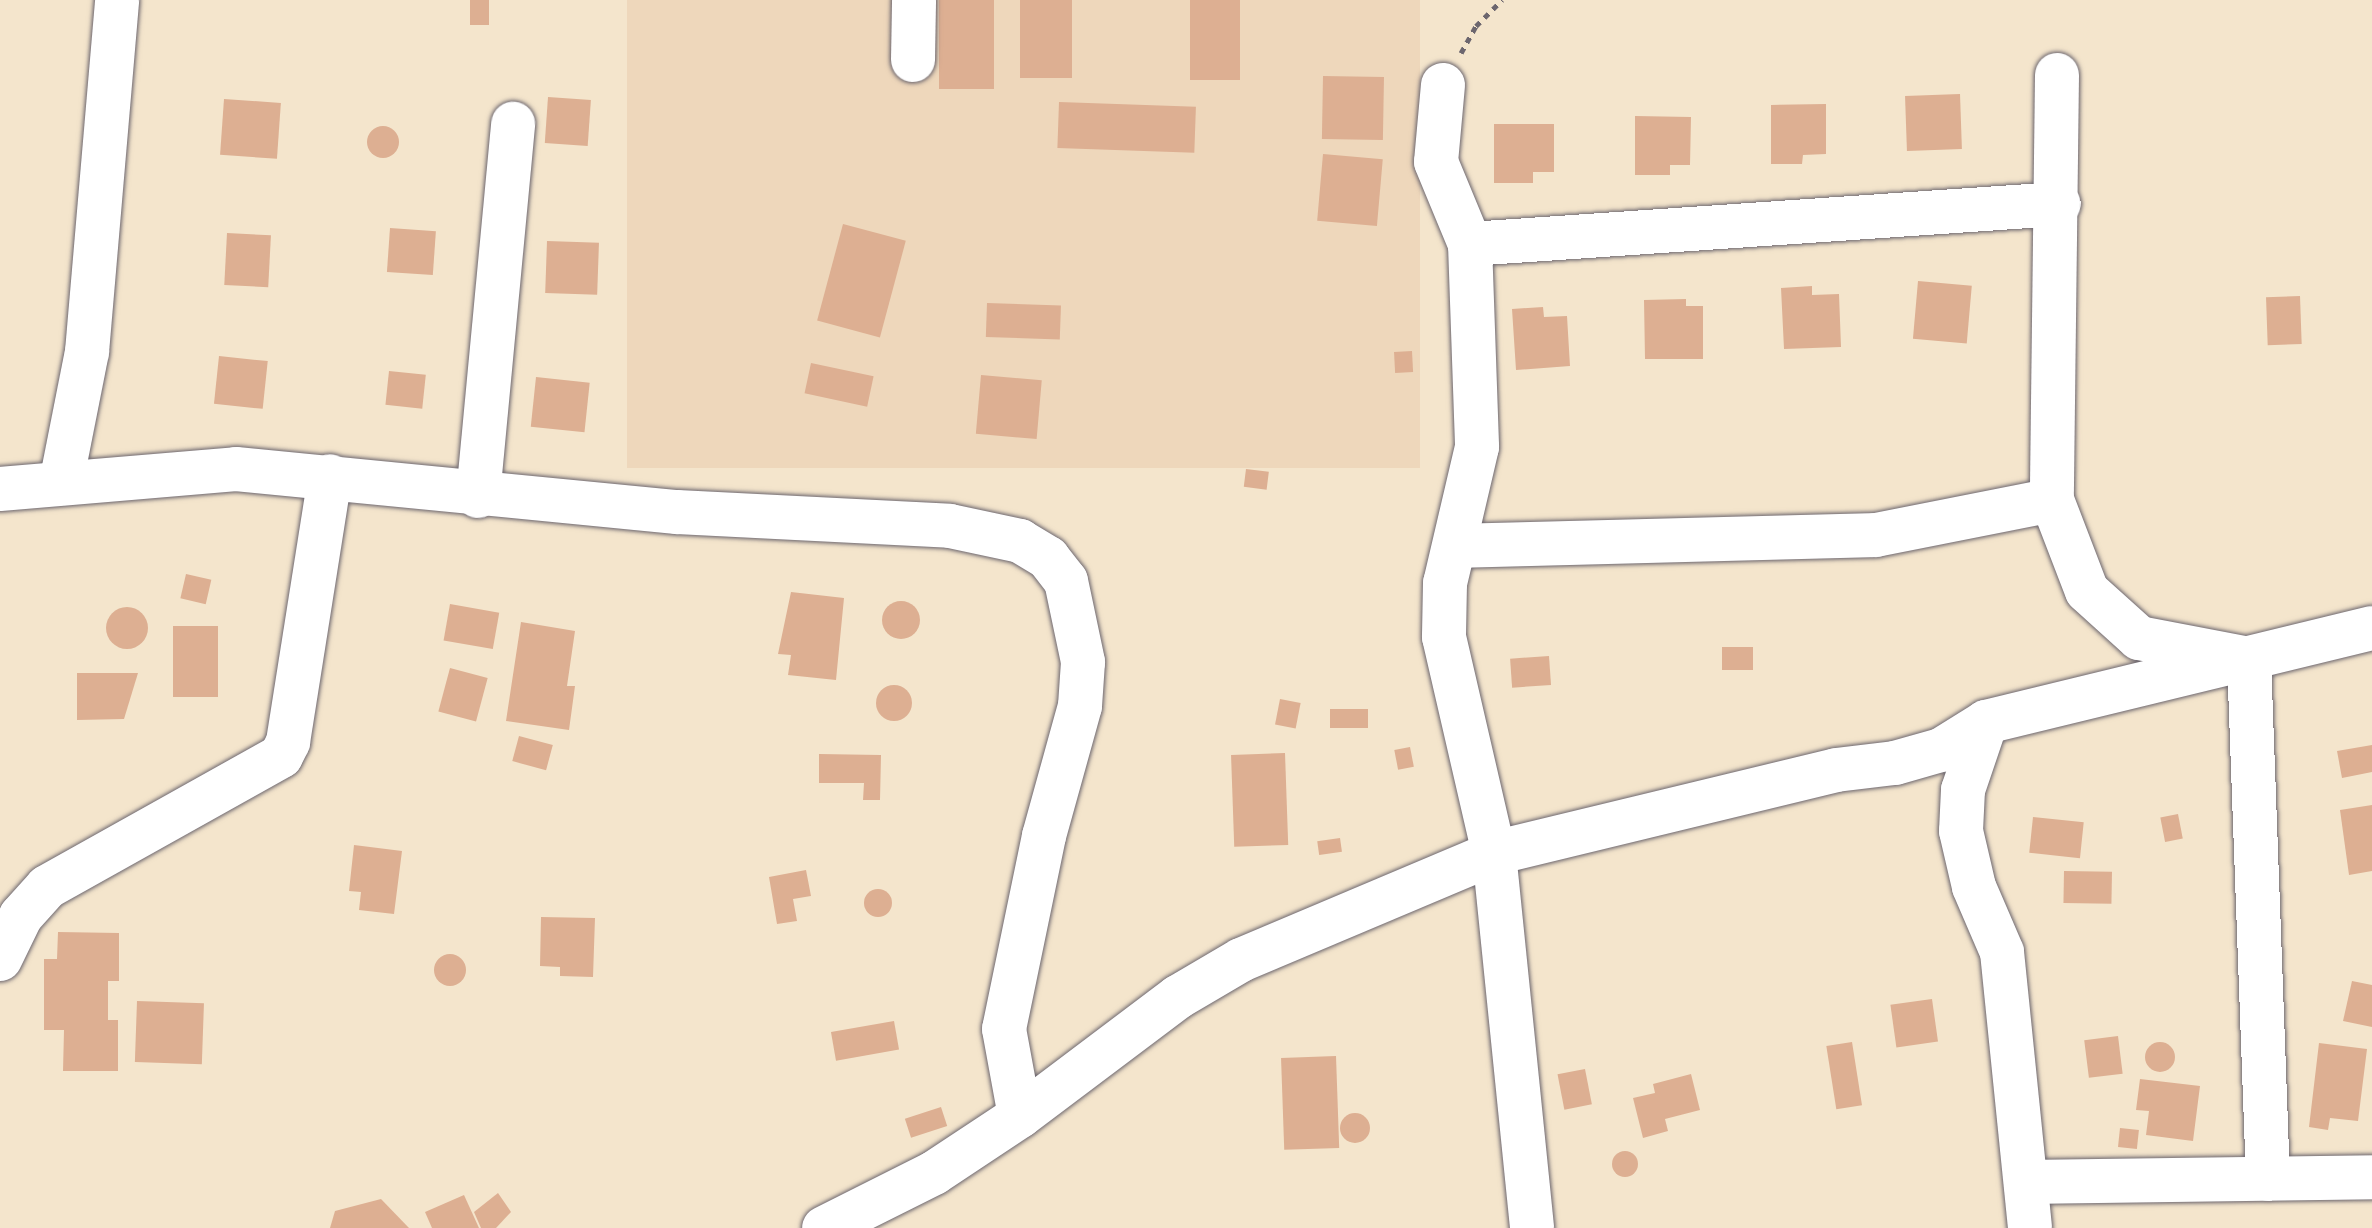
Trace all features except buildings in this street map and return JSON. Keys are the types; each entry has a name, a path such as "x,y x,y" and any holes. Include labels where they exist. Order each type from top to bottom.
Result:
{"street":[{"path":"61,483 87,352 105,94 117,0"},
{"path":"913,60 914,0"},
{"path":"2057,75 2059,204 2052,500 2087,591 2139,638 2249,659"},
{"path":"1443,85 1436,162 1470,244 1477,447 1445,583 1444,637 1494,853 1532,1228"},
{"path":"478,496 513,124"},
{"path":"1470,244 2059,204"},
{"path":"0,489 236,469 330,476 478,496 950,526 1020,541 1048,558 1066,581 1083,662 1080,706 1044,836 1004,1029 1020,1116"},
{"path":"0,959 21,916 47,887 281,756 288,742 330,476"},
{"path":"1456,546 1876,535 2052,500"},
{"path":"846,1223 934,1173 1020,1116 1178,997 1241,960 1494,853 1836,770 1895,763 1941,750 1986,722 2372,628"},
{"path":"2249,659 2268,1179"},
{"path":"1986,722 1963,790 1961,831 1974,887 2002,952 2028,1182 2030,1228"},
{"path":"2028,1182 2372,1177"}],"path":[{"path":"1443,85 1476,26 1502,0"}],"shaded area":[{"path":"627,0 1420,0 1420,468 627,468"}]}
